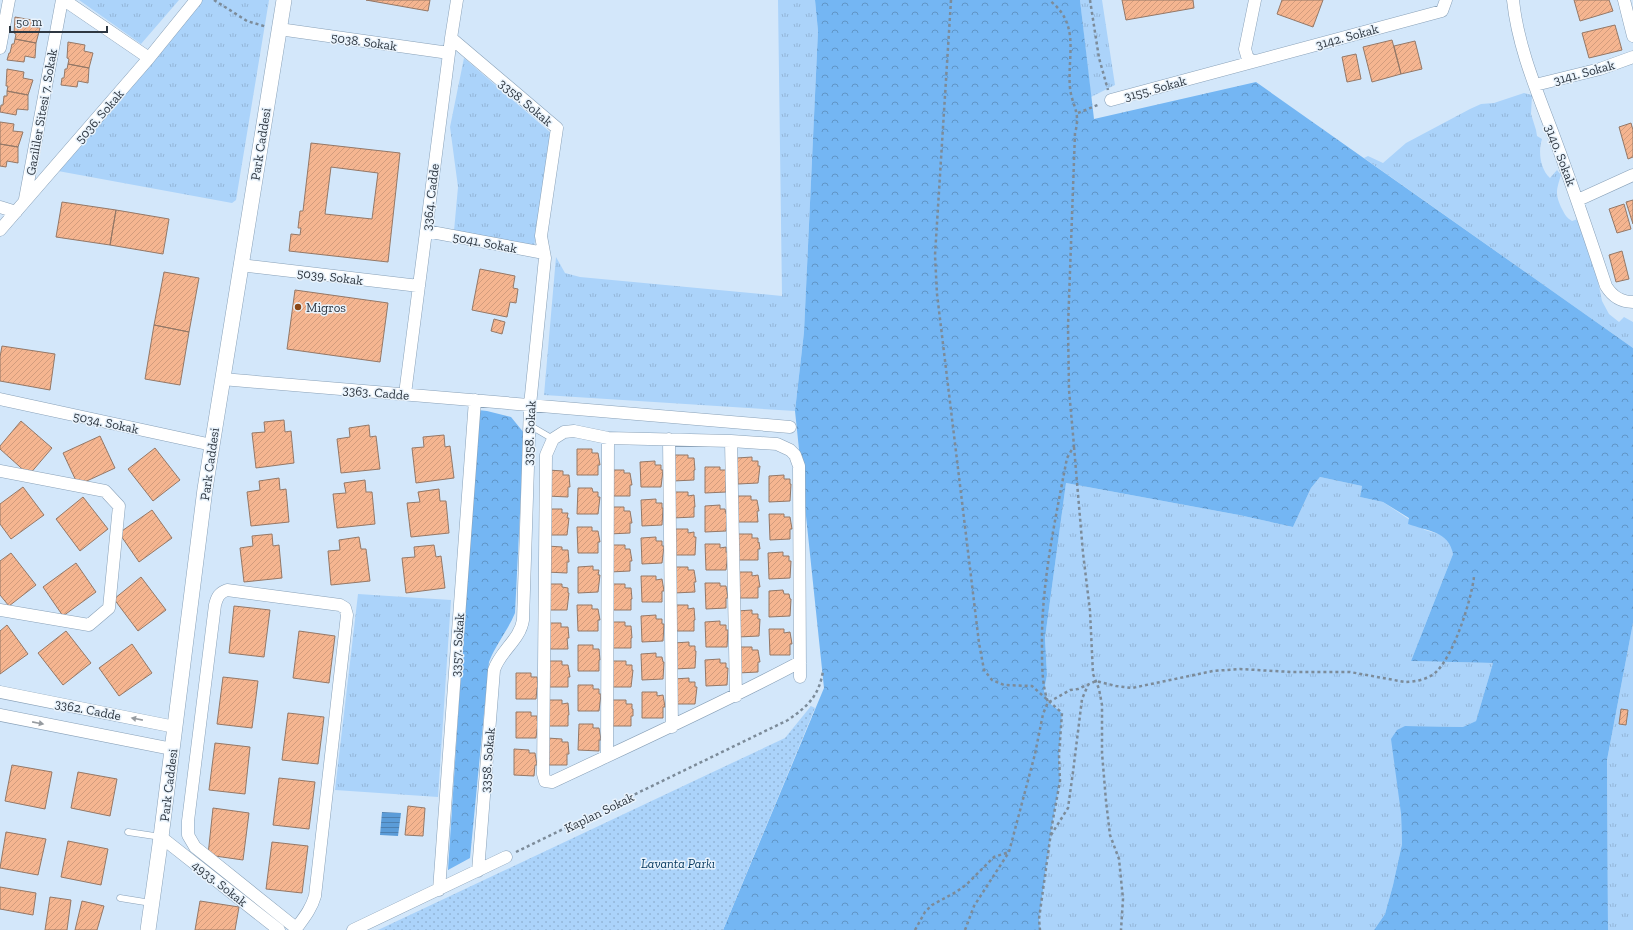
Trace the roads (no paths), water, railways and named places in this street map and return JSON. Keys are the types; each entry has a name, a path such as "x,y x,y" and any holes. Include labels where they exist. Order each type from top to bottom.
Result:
{"street":[{"path":"0,48 9,0"},
{"path":"63,0 149,58"},
{"name":"Gazililer Sitesi 7. Sokak","path":"25,201 63,0"},
{"name":"5036. Sokak","path":"0,230 149,58 196,0"},
{"name":"Park Caddesi","path":"148,930 205,489 284,0"},
{"name":"3364. Cadde","path":"405,394 457,0"},
{"path":"1252,62 1247,56 1245,49 1255,0"},
{"name":"3140. Sokak","path":"1513,0 1517,28 1535,85 1578,200 1606,286 1616,298 1628,301"},
{"path":"1624,0 1633,36"},
{"name":"3142. Sokak","path":"1252,62 1444,6"},
{"name":"5038. Sokak","path":"279,29 449,53"},
{"name":"3358. Sokak","path":"451,38 558,128 541,236 545,258 530,405 523,620 520,631 498,661 494,670 478,871"},
{"name":"3141. Sokak","path":"1535,85 1600,69 1633,57"},
{"name":"3155. Sokak","path":"1111,100 1252,62"},
{"path":"1578,200 1633,175"},
{"path":"0,207 16,212"},
{"name":"5041. Sokak","path":"426,231 544,253"},
{"name":"5039. Sokak","path":"240,265 419,286"},
{"name":"3363. Cadde","path":"222,379 790,427"},
{"name":"5034. Sokak","path":"0,399 212,444"},
{"name":"3357. Sokak","path":"439,890 475,400"},
{"path":"800,662 736,696 672,727 552,782 545,780 543,774 546,455 553,439 564,432 574,431 608,438 730,441 777,444 790,450 795,455 799,466 800,662 800,677"},
{"path":"607,756 608,438"},
{"path":"669,439 672,727"},
{"path":"730,441 736,696"},
{"path":"0,472 105,491 119,506 109,608 89,625 0,610"},
{"path":"227,590 340,605 345,608 346,615 315,896 313,905 295,929 195,847 188,835 188,821 215,605 222,592 227,590"},
{"name":"3362. Cadde","path":"0,692 175,727"},
{"name":"3362. Cadde","path":"0,715 172,749"},
{"name":"4933. Sokak","path":"161,837 279,930"},
{"path":"354,930 506,857"}],"lane":[{"path":"529,425 553,439"},
{"path":"128,832 161,837"},
{"path":"120,898 151,903"}],"place":[{"name":"Migros","path":"298,307"}],"park label":[{"name":"Lavanta Parkı","path":"678,863"}]}
